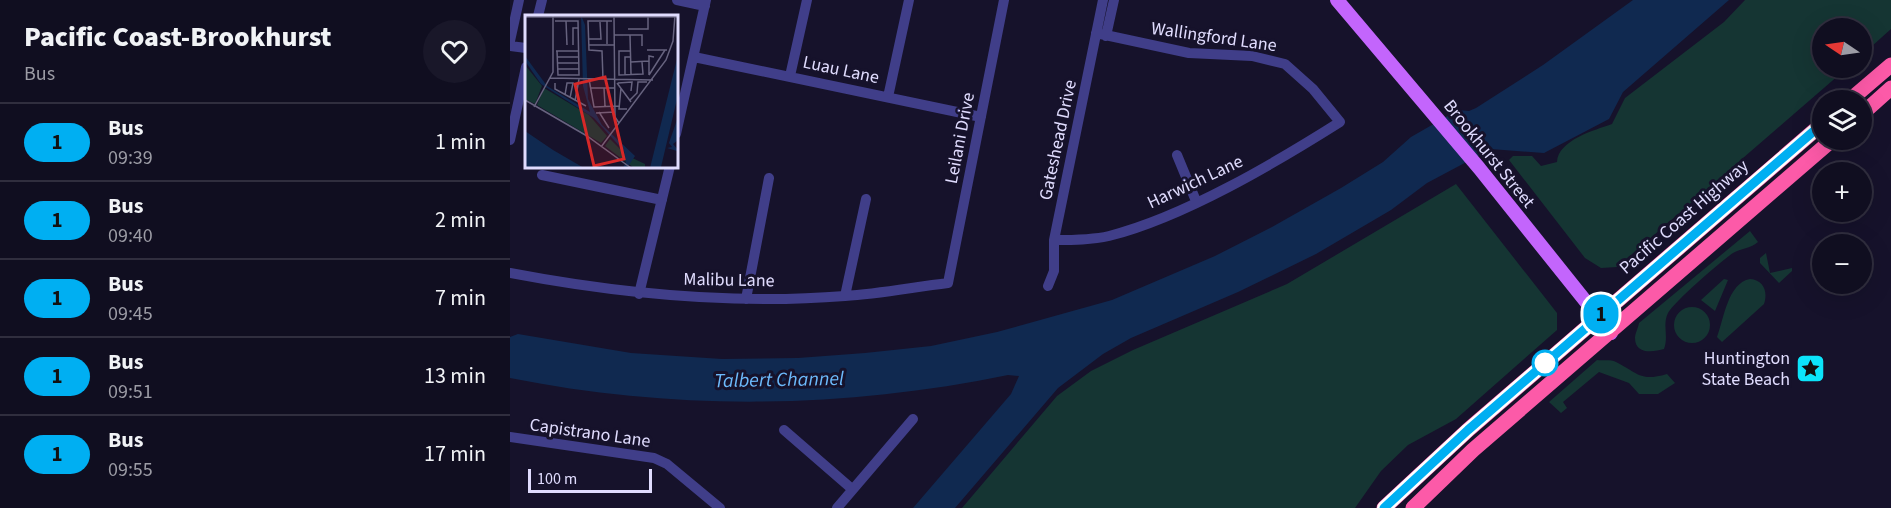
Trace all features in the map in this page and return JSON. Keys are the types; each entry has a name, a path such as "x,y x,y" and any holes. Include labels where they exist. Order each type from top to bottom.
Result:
{"highway":[{"path":"1862,90 1891,65"},
{"path":"1872,105 1891,88"},
{"name":"Pacific Coast Highway","path":"1384,508 1468,430 1812,133"},
{"path":"1413,508 1473,450 1821,150"}],"main road":[{"name":"Brookhurst Street","path":"1337,0 1479,168 1611,333"}],"street":[{"path":"510,41 519,0"},
{"path":"538,15 542,0"},
{"path":"677,0 706,3 678,118"},
{"path":"790,76 807,0"},
{"path":"888,97 909,0"},
{"name":"Leilani Drive","path":"948,283 1004,0"},
{"name":"Gateshead Drive","path":"1101,34 1103,0"},
{"name":"Gateshead Drive","path":"1048,286 1054,271 1054,240 1101,34 1114,0"},
{"name":"Wallingford Lane","path":"1101,34 1189,53 1252,56 1285,64 1313,89 1340,122"},
{"path":"510,46 525,48"},
{"name":"Luau Lane","path":"694,57 981,117"},
{"path":"510,140 525,72"},
{"name":"Harwich Lane","path":"1054,240 1109,236 1196,201 1253,173 1340,122"},
{"path":"1177,154 1196,201"},
{"path":"639,294 669,168"},
{"path":"542,175 662,200"},
{"path":"746,299 769,178"},
{"path":"845,296 866,199"},
{"name":"Malibu Lane","path":"510,273 639,294 746,299 845,296 948,283"},
{"path":"837,508 913,419"},
{"path":"784,430 852,489"},
{"name":"Capistrano Lane","path":"510,437 654,458 667,464 720,508"}],"green space":[{"path":"1745,0 1891,0 1891,29 1872,46 1872,18 1812,18 1812,78 1835,78 1822,90 1812,90 1812,98 1617,267 1601,268 1585,258 1509,160 1513,156 1532,156 1541,166 1557,162 1559,154 1570,142 1612,124 1625,98 1724,22"},
{"path":"1456,184 1557,313 1557,330 1456,419 1408,445 1381,471 1355,508 962,508 1057,396 1091,371 1133,350 1287,284"},
{"path":"1750,231 1758,242 1727,257 1688,291 1668,313 1664,349 1646,351 1638,347 1635,338 1639,323"},
{"path":"1766,253 1770,273 1792,268 1792,271 1779,283 1760,263 1760,258"},
{"path":"1724,279 1728,280 1715,311 1701,300"},
{"path":"1750,279 1759,282 1764,287 1764,304 1722,342 1717,337 1728,302 1737,287"},
{"path":"1692,307 1704,313 1710,325 1704,337 1692,343 1680,337 1674,325 1680,313"},
{"path":"1597,360 1614,361 1645,377 1667,374 1675,383 1658,394 1639,394 1629,383 1599,372 1563,402 1567,408 1561,413 1549,402"}],"water":[{"name":"Talbert Channel","path":"1633,0 1729,0 1623,92 1609,119 1544,153 1491,149 1427,183 1391,210 1316,254 1238,292 1131,338 1103,354 1058,388 955,508 913,508 1011,394 1019,376 1008,375 884,394 821,400 759,402 697,401 634,396 572,389 510,378 510,337 518,334 631,353 722,359 798,358 931,346 997,332 1112,300 1215,256 1341,188 1383,162 1411,137 1458,110 1469,111 1476,108 1543,65"}],"bus line":[{"name":"1","path":"1384,508 1468,430 1812,133"}],"place":[{"name":"Huntington State Beach","path":"1811,368"}]}
